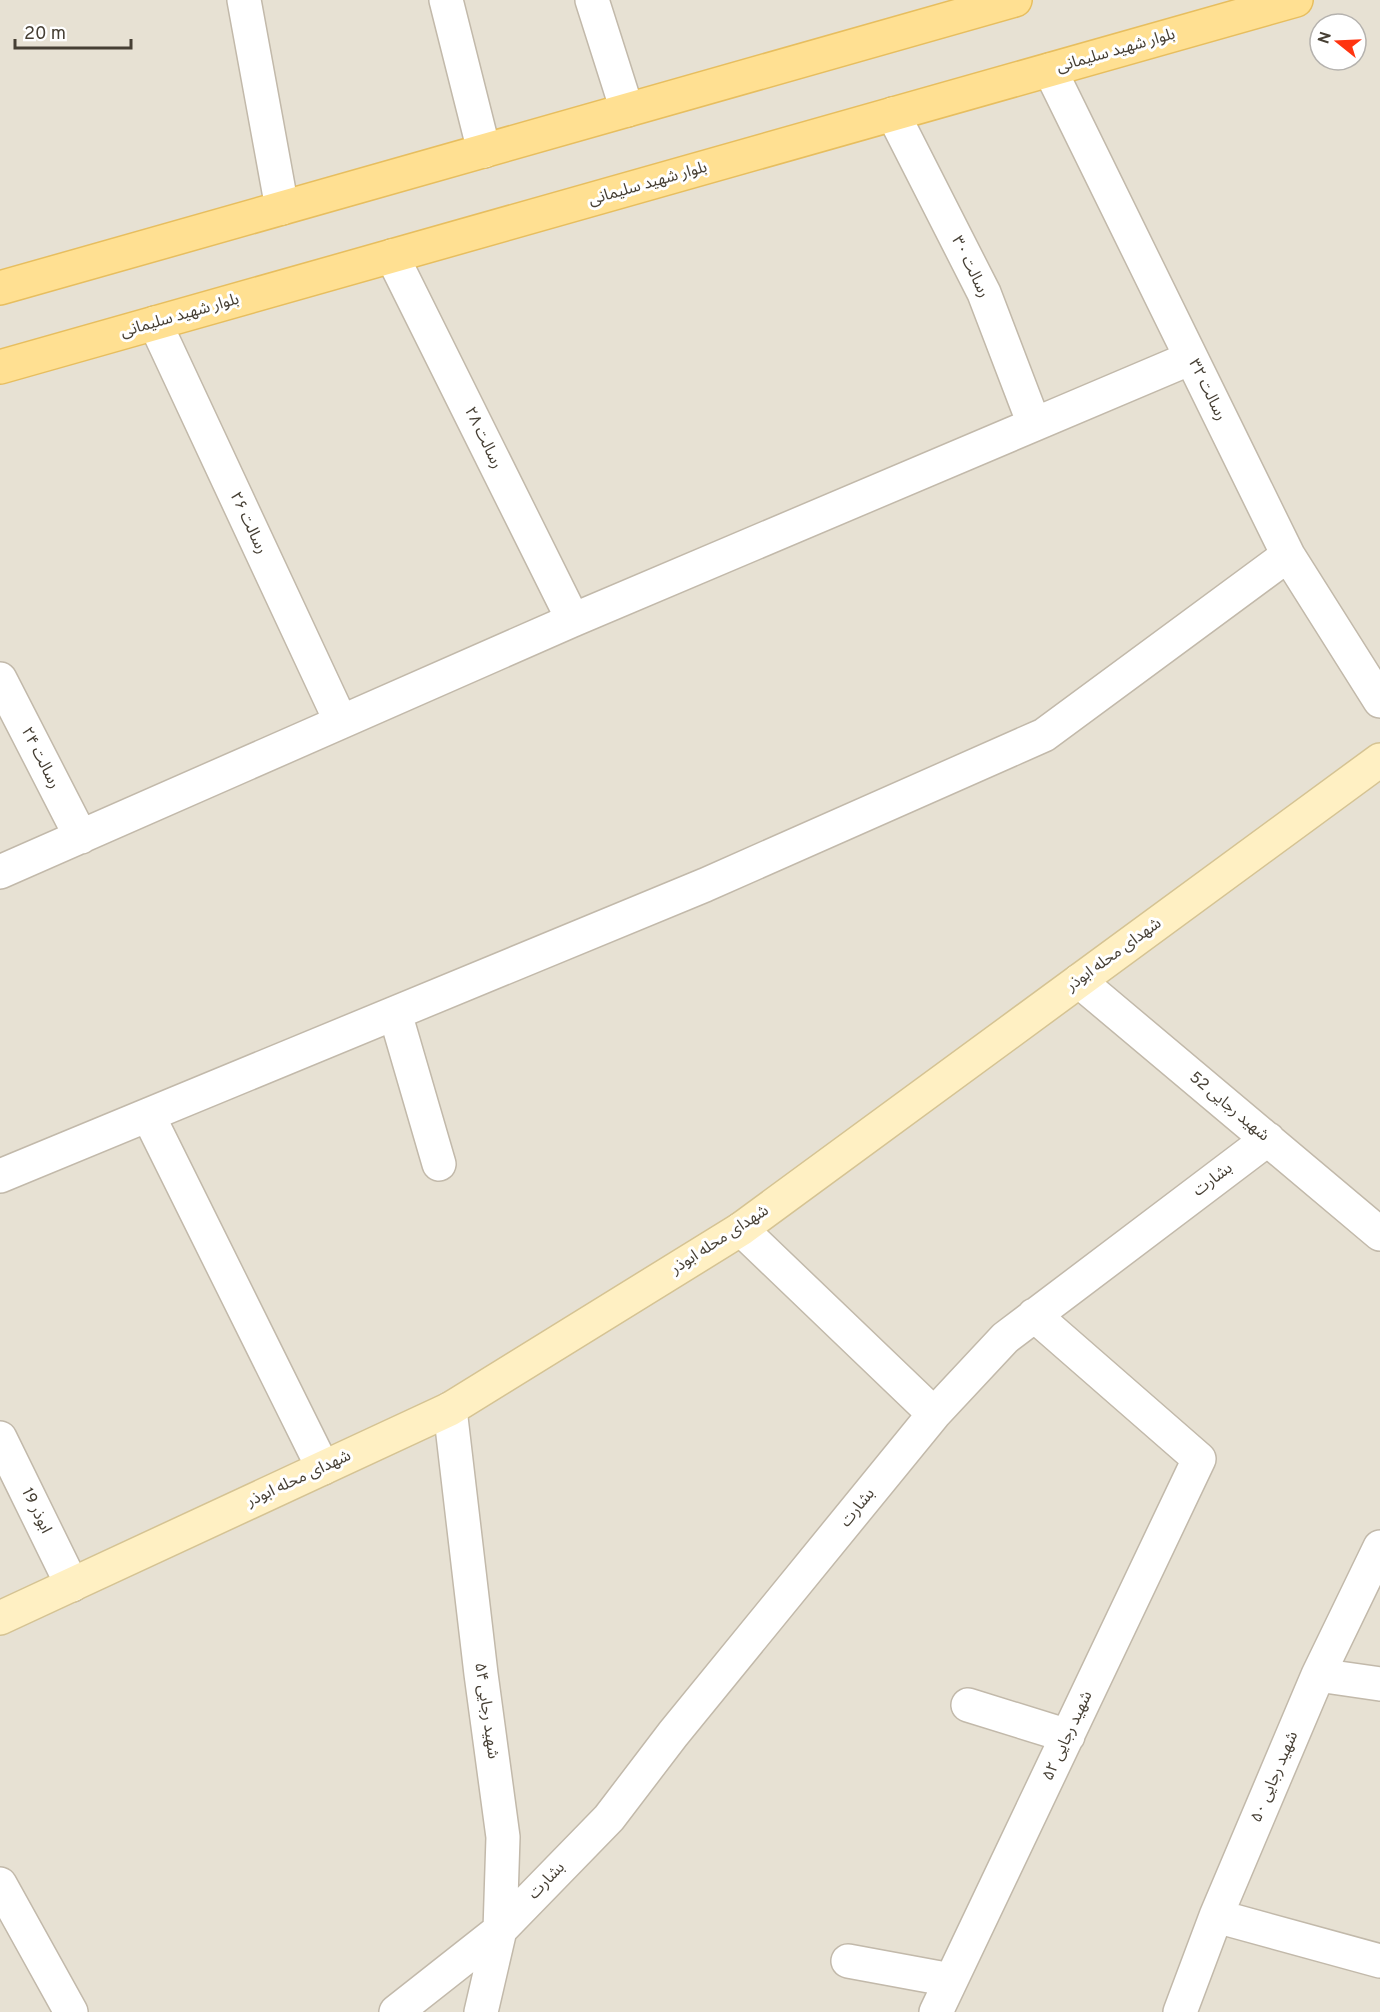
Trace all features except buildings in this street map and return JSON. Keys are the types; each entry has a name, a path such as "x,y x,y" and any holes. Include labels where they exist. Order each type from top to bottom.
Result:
{"main road":[{"path":"0,288 1015,0"},
{"name":"بلوار شهید سلیمانی","path":"0,367 1296,0"}],"street":[{"path":"244,0 282,208"},
{"path":"446,0 484,151"},
{"path":"592,0 627,110"},
{"name":"رسالت ۳۲","path":"1050,69 1288,555 1380,701"},
{"name":"رسالت ۳۰","path":"893,114 984,293 1035,424"},
{"name":"رسالت ۲۸","path":"393,256 573,620"},
{"name":"رسالت ۲۶","path":"155,323 341,722"},
{"path":"0,872 573,620 1191,358"},
{"path":"0,1176 705,885 1044,735 1288,555"},
{"name":"رسالت ۲۴","path":"0,679 81,837"},
{"name":"شهدای محله ابوذر","path":"0,1618 450,1409 741,1229 1380,760"},
{"name":"شهید رجایی 52","path":"1079,981 1380,1234"},
{"path":"395,1013 439,1164"},
{"path":"148,1115 323,1468"},
{"name":"بشارت","path":"396,2012 500,1930 609,1818 673,1734 934,1414 1005,1338 1268,1139"},
{"path":"741,1229 934,1414"},
{"name":"شهید رجایی ۵۲","path":"936,2012 1199,1459 1034,1315"},
{"name":"شهید رجایی ۵۴","path":"450,1409 481,1674 503,1837 500,1930 481,2012"},
{"name":"ابوذر 19","path":"0,1438 72,1585"},
{"name":"شهید رجایی ۵۰","path":"1180,2012 1216,1916 1318,1675 1380,1547"},
{"path":"1318,1675 1380,1684"},
{"path":"968,1705 1068,1736"},
{"path":"0,1884 71,2012"},
{"path":"1216,1916 1380,1961"},
{"path":"848,1961 951,1980"}],"shaded area":[{"path":"0,0 1380,0 1380,2012 0,2012"}]}
